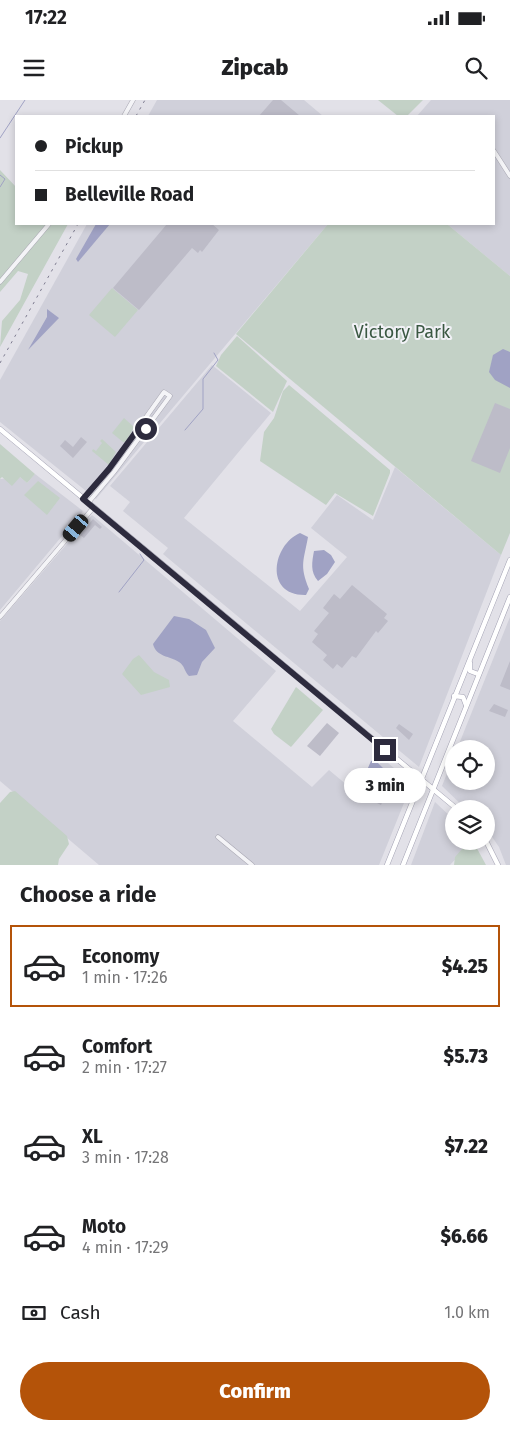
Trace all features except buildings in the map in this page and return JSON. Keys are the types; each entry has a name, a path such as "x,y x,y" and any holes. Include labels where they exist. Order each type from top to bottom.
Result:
{"main road":[{"path":"0,430 446,800"},
{"path":"387,865 510,560"},
{"path":"403,865 510,597"},
{"path":"470,659 470,670 478,674"},
{"path":"454,696 463,697 466,706"},
{"path":"490,850 498,865"}],"street":[{"path":"125,115 133,100"},
{"path":"495,153 510,176"},
{"path":"0,282 48,225"},
{"path":"83,499 109,469 164,392 170,396 128,454 88,502"},
{"path":"141,425 146,429"},
{"path":"123,450 128,454"},
{"path":"109,469 114,472"},
{"path":"0,616 94,507"},
{"path":"218,837 252,865"}],"shaded area":[{"path":"157,100 304,100 322,115 149,115"},
{"path":"431,100 510,100 510,276 448,225 495,225 495,115 418,115"},
{"path":"86,225 327,225 96,499 0,422 0,380"},
{"path":"212,365 271,413 184,518 300,611 347,557 311,528 337,495 373,520 395,467 501,555 419,767 163,554 168,548 123,511 130,502 110,486"},
{"path":"35,474 83,511 0,610 0,479 20,477 27,483"},
{"path":"92,515 276,671 233,721 312,787 329,770 365,800 382,758 412,783 379,865 99,865 0,781 0,621"},
{"path":"510,617 510,865 506,865 495,841 495,800 457,800 446,790 495,790 495,740 461,740"},
{"path":"435,802 445,811 445,850 464,850 450,865 411,865"}],"green space":[{"path":"378,100 423,100 408,115 397,115"},
{"path":"0,170 15,186 15,225 67,225 0,347 2,321 20,300 28,274 18,271 0,292"},
{"name":"Victory Park","path":"327,225 448,225 510,276 510,533 501,555 236,334"},
{"path":"112,288 138,310 115,337 89,315"},
{"path":"237,336 287,381 273,412 216,366 221,355"},
{"path":"289,385 390,470 373,516 335,493 326,505 260,461 264,432 274,418 283,391"},
{"path":"124,418 134,427 126,442 123,442 112,433"},
{"path":"102,439 116,452 109,465 92,451 93,449 96,451 102,443 100,441"},
{"path":"0,444 35,474 27,483 20,477 12,486 2,477 0,479"},
{"path":"38,481 60,498 47,515 24,495"},
{"path":"139,655 154,672 169,680 170,687 141,695 122,674 133,659"},
{"path":"296,687 323,710 291,747 274,734 271,729"},
{"path":"15,791 67,836 69,844 59,859 58,865 0,865 0,803 10,792"},
{"path":"461,850 478,850 486,865 454,865 455,857"}],"water":[{"path":"95,225 109,225 78,262 76,259"},
{"path":"47,309 59,318 28,350 47,317"},
{"path":"503,349 510,352 510,388 495,380 489,372 493,355"},
{"path":"300,533 308,537 303,563 309,589 306,595 293,593 283,587 278,579 277,569 283,548 290,539"},
{"path":"324,550 331,555 335,562 327,574 318,581 315,578 312,563 314,551"},
{"path":"174,616 189,619 206,630 215,648 202,662 197,675 189,676 181,664 160,654 153,644"},
{"path":"375,760 383,768 374,773 363,797 360,799 358,791 371,761"}],"waterway":[{"path":"15,115 25,100"},
{"path":"0,138 15,115"},
{"path":"0,175 5,179 0,187"},
{"path":"185,430 203,409 203,379 218,360 214,353"},
{"path":"119,592 144,560 140,554"}],"railway":[{"path":"137,115 145,100"},
{"path":"0,363 77,225"}],"route":[{"path":"146,429 141,425 109,469 83,499 385,750"}]}
